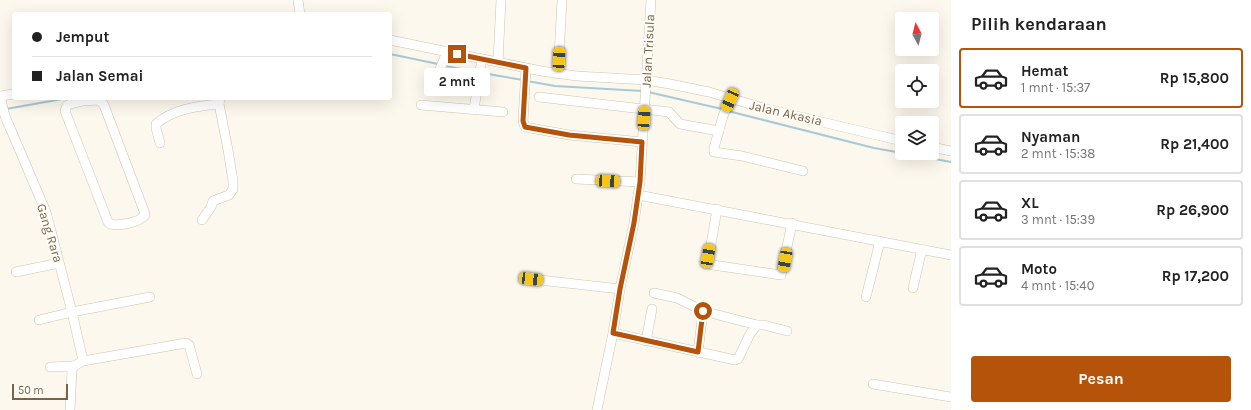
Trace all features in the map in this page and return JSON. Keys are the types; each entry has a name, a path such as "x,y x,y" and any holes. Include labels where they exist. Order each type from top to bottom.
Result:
{"street":[{"path":"298,0 300,12"},
{"path":"498,62 501,0"},
{"path":"558,74 562,0"},
{"name":"Jalan Trisula","path":"597,410 634,223 640,182 651,0"},
{"name":"Jalan Akasia","path":"392,41 444,60 481,63 498,62 526,70 577,76 646,81 705,92 767,109 895,139"},
{"path":"474,109 481,63"},
{"path":"526,70 523,121 525,127 569,135 642,142"},
{"path":"1,101 12,95"},
{"path":"539,97 669,112 680,124 719,131"},
{"path":"730,99 724,112 714,152 742,156 803,170"},
{"path":"80,100 67,105 65,111 108,222 110,224 117,225 141,219 145,215 106,110 99,100"},
{"name":"Gang Rara","path":"1,101 46,212 83,361"},
{"path":"160,143 156,124 162,119 171,114 220,101 233,189 226,197 215,199 202,220"},
{"path":"421,105 503,112"},
{"path":"939,148 951,151"},
{"path":"576,179 640,182"},
{"path":"638,195 792,223 951,255"},
{"path":"717,209 708,256 709,261 713,264 782,274 792,223"},
{"path":"866,297 880,241"},
{"path":"913,288 922,249"},
{"path":"16,272 59,263"},
{"path":"531,279 620,289"},
{"path":"654,294 677,298 703,311 787,331"},
{"path":"39,320 150,297"},
{"path":"646,341 652,309"},
{"path":"698,352 703,311"},
{"path":"613,333 735,360 738,359 750,334 757,325"},
{"path":"50,367 74,366 83,361 186,343 189,344 197,374"},
{"path":"70,410 72,374 74,366"},
{"path":"873,384 951,397"}],"waterway":[{"path":"392,54 438,64"},
{"path":"445,66 478,72"},
{"path":"482,73 523,80"},
{"path":"527,81 555,86 642,91"},
{"path":"648,92 722,109"},
{"path":"6,109 57,100"},
{"path":"728,111 874,148 895,152"},
{"path":"939,160 951,162"}],"route":[{"path":"457,54 526,68 523,125 529,129 569,135 642,142 640,182 634,223 620,289 613,333 698,352 703,311"}]}
